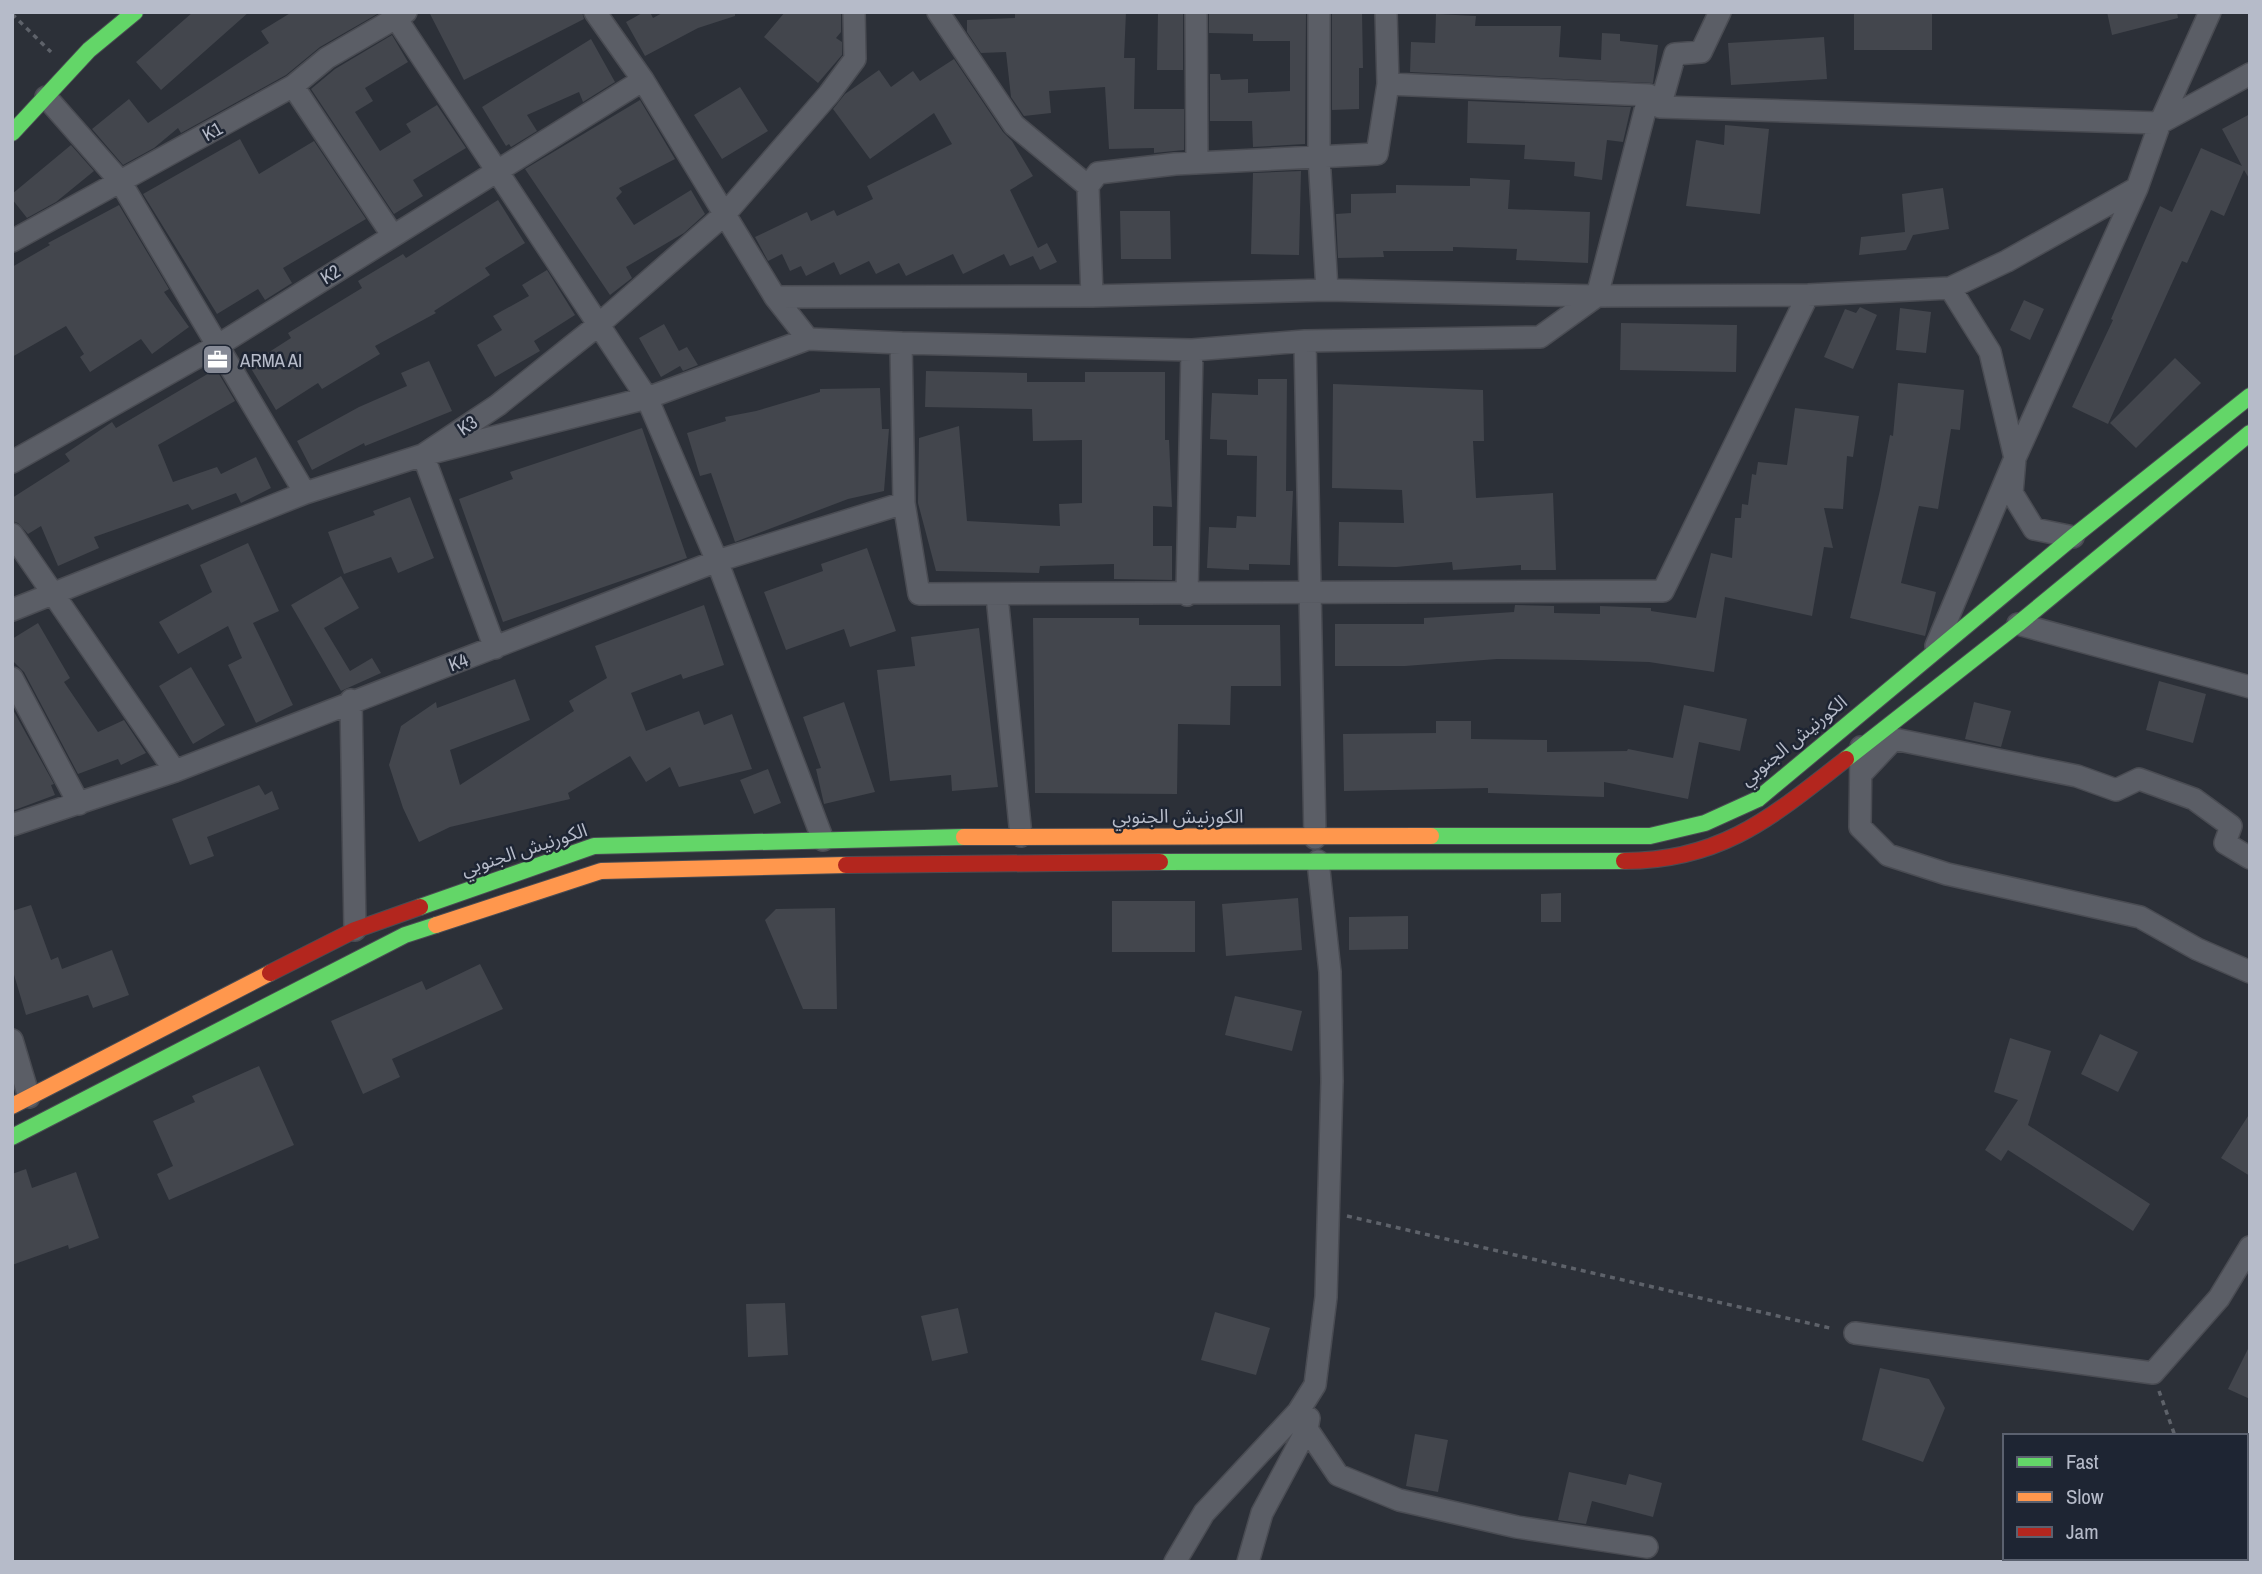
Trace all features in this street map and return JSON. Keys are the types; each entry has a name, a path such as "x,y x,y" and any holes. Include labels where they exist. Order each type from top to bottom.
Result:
{"main road":[{"path":"12,133 69,70 135,12"},
{"name":"الكورنيش الجنوبي","path":"21,1101 355,930 594,846 1021,836 1650,836 1705,823 1758,799 2073,537 2250,396"},
{"path":"12,1137 405,935 601,871 817,864 1653,861 1716,847 1769,819 2018,624 2250,433"}],"street":[{"path":"595,12 643,80 775,297 808,339"},
{"name":"K3","path":"12,610 305,493 423,455 498,405 597,326 725,214 829,94 855,59 854,12"},
{"path":"938,12 1014,125 1088,186"},
{"path":"1195,12 1197,163"},
{"path":"1319,12 1319,156 1327,290"},
{"path":"1092,296 1088,186 1098,173 1197,163 1377,154 1388,84 1386,12"},
{"path":"495,648 423,455 647,398 808,339 1192,350 1305,341 1540,337 1597,296 1655,101 1675,54 1701,52 1720,12"},
{"path":"1934,652 2015,458 2137,188 2160,122 2210,12"},
{"path":"398,14 597,326 647,398 718,561 823,840"},
{"name":"K1","path":"12,241 293,86 327,58 398,14"},
{"path":"1388,84 1655,101 2160,122 2250,74"},
{"name":"K2","path":"12,462 217,346 643,80"},
{"path":"293,86 393,236"},
{"path":"46,97 120,181 305,493"},
{"path":"775,297 1092,296 1327,290 1597,296 1808,295 1950,288 2007,261 2137,188"},
{"path":"1950,288 1990,352 2015,458 2012,493 2034,529 2073,537"},
{"path":"901,343 904,503 919,594 997,596 1663,591 1808,295"},
{"path":"1305,341 1315,838"},
{"path":"1188,595 1192,350"},
{"name":"K4","path":"12,825 175,771 351,700 495,648 718,561 904,503"},
{"path":"12,534 175,771"},
{"path":"997,596 1021,836"},
{"path":"2018,624 2250,687"},
{"path":"12,678 79,803"},
{"path":"351,700 355,930"},
{"path":"1862,773 1895,739 2064,773 2116,790 2139,779 2194,799 2231,826 2225,843 2250,858"},
{"path":"1861,747 1860,827 1888,855 1947,874 2140,917 2197,949 2250,972"},
{"path":"1248,1562 1262,1513 1307,1429 1326,1297 1332,1081 1330,972 1318,861"},
{"path":"12,1040 21,1101"},
{"path":"1855,1333 2153,1373 2219,1298 2250,1247"},
{"path":"1175,1562 1204,1513 1298,1412 1315,1385"},
{"path":"1307,1429 1338,1475 1399,1500 1517,1527 1647,1547"}],"path":[{"path":"12,14 69,70"},
{"path":"1328,1212 1855,1333"},
{"path":"2153,1373 2174,1434"}],"building":[{"path":"193,12 249,12 161,90 136,62"},
{"path":"292,12 379,13 320,47 286,75 181,133 178,128 154,148 123,165 92,129 129,99 148,123 269,43 261,31"},
{"path":"429,12 582,12 584,19 464,80"},
{"path":"644,12 650,12 653,18 664,12 735,12 735,16 698,28 645,56 626,22"},
{"path":"785,12 841,12 841,32 836,38 842,42 842,55 818,83 764,37"},
{"path":"1015,12 1126,12 1124,58 1135,58 1134,109 1184,109 1184,150 1154,153 1154,148 1109,149 1105,87 1049,91 1051,113 1024,116 1011,97 1006,52 981,53 967,32 967,20 1015,18"},
{"path":"1158,12 1183,12 1183,70 1157,70"},
{"path":"1209,12 1306,14 1305,144 1253,147 1252,121 1210,121 1210,74 1220,74 1221,80 1248,79 1248,93 1290,91 1290,41 1253,41 1253,34 1209,33"},
{"path":"1362,12 1363,68 1359,68 1359,109 1332,110 1332,13"},
{"path":"1854,12 1932,12 1932,50 1854,50"},
{"path":"2107,12 2177,12 2178,18 2112,35"},
{"path":"1436,14 1476,16 1475,26 1561,26 1559,57 1601,60 1602,33 1620,34 1620,41 1658,45 1653,83 1410,72 1411,42 1435,43"},
{"path":"392,35 408,62 365,88 373,101 355,112 380,151 411,132 406,124 437,105 466,148 413,180 423,196 394,214 311,89 335,69"},
{"path":"1824,37 1827,79 1731,85 1728,43"},
{"path":"591,39 615,82 583,102 579,92 527,115 537,131 511,147 509,144 506,146 482,107"},
{"path":"954,59 1003,132 1012,141 1033,176 1010,190 1038,248 1047,243 1057,262 1040,270 1033,256 1010,266 1004,254 963,274 953,254 906,276 899,263 876,274 869,261 840,275 834,262 806,276 801,266 790,271 782,254 768,261 755,237 807,212 811,221 834,210 837,216 873,199 867,186 952,144 934,113 870,159 833,109 845,94 879,70 891,87 913,71 920,81"},
{"path":"740,87 768,131 722,159 694,115"},
{"path":"640,100 675,159 619,188 622,192 616,198 634,225 691,190 705,214 684,233 626,267 632,278 610,295 525,169"},
{"path":"1468,101 1631,107 1623,142 1607,140 1602,180 1574,176 1575,162 1524,159 1525,145 1467,143"},
{"path":"2250,114 2250,180 2244,170 2224,216 2211,210 2187,263 2182,261 2108,424 2072,407 2113,320 2111,319 2160,206 2172,212 2201,148 2242,166 2222,129"},
{"path":"1725,125 1769,129 1760,214 1686,206 1696,140 1724,145"},
{"path":"240,139 259,174 314,141 366,219 283,268 292,283 265,300 258,289 217,314 143,194"},
{"path":"71,145 94,171 56,202 27,218 12,199 12,194"},
{"path":"1301,171 1299,255 1251,254 1253,173"},
{"path":"1470,178 1510,180 1508,209 1590,212 1588,263 1516,260 1517,249 1453,247 1453,251 1383,251 1384,257 1338,258 1336,214 1351,213 1351,194 1396,193 1396,185 1470,186"},
{"path":"1943,188 1949,229 1913,235 1906,250 1859,255 1861,237 1905,232 1902,194"},
{"path":"498,200 525,243 485,268 490,275 434,311 436,313 375,346 380,354 322,389 318,383 276,410 249,365 291,338 288,333 362,288 358,281 403,254 406,258"},
{"path":"119,205 169,289 164,292 189,327 152,354 141,339 90,372 80,357 84,354 66,326 12,357 12,267 50,245 48,243"},
{"path":"1120,211 1170,211 1171,259 1121,259"},
{"path":"547,270 575,315 534,341 540,351 495,377 477,345 502,330 493,316 529,296 522,285"},
{"path":"2024,300 2044,309 2030,340 2010,330"},
{"path":"1860,307 1877,315 1853,369 1824,357 1845,309 1856,313"},
{"path":"1900,308 1931,312 1926,353 1896,350"},
{"path":"1621,323 1737,325 1736,372 1620,370"},
{"path":"664,324 679,351 687,347 698,365 683,371 680,366 661,377 639,338"},
{"path":"2175,358 2201,383 2136,448 2110,423"},
{"path":"429,361 452,411 365,446 364,443 312,470 297,441 359,407 407,386 401,373"},
{"path":"216,369 235,401 158,445 173,482 217,467 221,474 256,457 271,488 241,503 236,493 192,510 188,504 94,537 99,548 58,566 41,526 28,534 18,523 12,521 12,498 70,461 65,454 112,422 116,428"},
{"path":"926,371 1027,373 1027,382 1085,382 1085,372 1165,372 1165,440 1169,440 1172,507 1153,506 1153,546 1172,546 1172,580 1114,579 1114,564 1040,566 1039,573 936,571 918,503 919,438 959,426 967,521 1060,526 1059,504 1082,503 1082,440 1033,441 1032,409 925,407"},
{"path":"1258,379 1287,379 1286,491 1293,491 1290,565 1249,564 1249,570 1207,568 1209,527 1236,528 1237,516 1256,517 1257,456 1227,455 1227,440 1210,439 1212,393 1258,395"},
{"path":"1898,383 1964,390 1960,430 1951,429 1938,509 1919,506 1901,583 1936,592 1925,636 1850,618 1890,435 1893,436"},
{"path":"1333,384 1483,390 1484,441 1473,441 1476,498 1553,493 1556,570 1521,570 1521,565 1453,570 1452,562 1396,567 1338,566 1339,522 1404,523 1402,490 1332,488"},
{"path":"880,388 882,429 889,429 884,491 848,499 735,542 711,473 700,476 687,433 726,421 725,417 756,411 820,392 820,389"},
{"path":"1795,408 1859,416 1853,457 1847,456 1843,509 1824,508 1833,548 1824,547 1812,616 1725,597 1714,672 1649,662 1579,660 1497,659 1405,666 1335,666 1335,624 1424,624 1424,618 1514,612 1515,605 1554,606 1554,613 1600,614 1600,606 1651,608 1651,611 1696,618 1711,553 1732,558 1735,518 1741,518 1742,504 1748,505 1752,474 1756,475 1758,462 1787,465"},
{"path":"642,428 687,558 503,622 459,499 513,479 510,472"},
{"path":"410,497 434,558 398,573 391,557 344,574 328,532 375,515 373,511"},
{"path":"248,543 279,611 253,623 293,705 256,723 228,665 242,658 228,626 178,654 159,622 212,592 200,565"},
{"path":"867,548 896,631 850,647 844,629 786,650 764,592 823,571 821,564"},
{"path":"341,576 359,608 324,628 350,671 372,658 381,673 341,691 291,605"},
{"path":"704,605 724,665 683,679 681,674 631,693 646,731 699,711 704,725 732,714 752,769 679,787 670,767 646,782 630,756 568,793 570,799 450,827 419,842 403,808 389,765 401,726 436,702 437,708 515,679 530,720 450,750 460,785 574,711 569,701 607,678 595,646"},
{"path":"1033,618 1139,618 1139,625 1280,625 1281,686 1231,686 1230,725 1178,724 1177,794 1035,793"},
{"path":"38,623 70,678 64,682 98,732 124,720 146,753 121,765 118,759 78,774 24,672 12,660 12,639"},
{"path":"979,628 998,787 952,791 951,775 890,781 877,670 915,666 911,637"},
{"path":"191,667 225,725 193,744 159,686"},
{"path":"2159,681 2206,694 2193,743 2146,730"},
{"path":"844,702 875,792 824,804 816,769 821,768 803,717"},
{"path":"1974,702 2011,711 2001,747 1965,739"},
{"path":"1684,705 1747,719 1740,751 1699,742 1688,799 1604,782 1604,797 1488,793 1488,788 1344,791 1343,734 1436,733 1436,721 1471,721 1471,739 1547,740 1547,752 1628,749 1673,758"},
{"path":"12,708 54,784 51,785 55,795 12,811"},
{"path":"768,769 781,803 754,814 740,780"},
{"path":"259,785 265,795 272,791 279,809 207,837 214,856 190,865 172,819"},
{"path":"1561,893 1561,922 1541,922 1541,894"},
{"path":"1298,898 1302,950 1226,956 1222,904"},
{"path":"1112,901 1195,901 1195,952 1112,952"},
{"path":"31,905 51,960 58,957 62,969 112,950 129,995 93,1008 88,995 26,1015 12,968 12,911"},
{"path":"835,908 837,1009 803,1009 765,920 776,909"},
{"path":"1408,916 1408,949 1349,950 1349,917"},
{"path":"480,964 503,1009 392,1059 400,1077 363,1094 331,1021 422,981 426,990"},
{"path":"1235,996 1302,1011 1292,1051 1225,1035"},
{"path":"2100,1034 2138,1052 2118,1092 2081,1074"},
{"path":"2010,1038 2051,1051 2028,1125 2150,1204 2133,1231 2008,1150 2001,1161 1985,1150 2018,1100 1994,1092"},
{"path":"259,1066 294,1145 169,1200 157,1174 173,1166 153,1121 195,1102 192,1096"},
{"path":"2250,1113 2250,1176 2221,1158"},
{"path":"26,1169 32,1188 76,1172 99,1238 69,1249 68,1245 12,1265 12,1174"},
{"path":"785,1303 788,1355 748,1357 746,1304"},
{"path":"958,1308 968,1353 932,1361 921,1316"},
{"path":"1215,1312 1270,1328 1256,1375 1201,1360"},
{"path":"2250,1345 2250,1399 2228,1389"},
{"path":"1880,1368 1929,1379 1945,1408 1923,1462 1862,1440"},
{"path":"1415,1434 1448,1440 1438,1492 1406,1486"},
{"path":"1569,1472 1626,1485 1629,1474 1662,1483 1653,1517 1592,1501 1586,1524 1558,1520"}],"traffic: fast":[{"path":"12,133 89,50 135,12"},
{"path":"1431,836 1650,836 1705,823 1758,799 2073,537 2250,396"},
{"path":"1846,759 2018,624 2250,433"},
{"path":"420,907 594,846 964,837"},
{"path":"1160,862 1624,861"},
{"path":"12,1137 405,935 436,925"}],"traffic: slow":[{"path":"964,837 1431,836"},
{"path":"436,925 601,871 846,865"},
{"path":"12,1106 270,973"}],"traffic: jam":[{"path":"1624,861 1659,859 1718,844 1770,816 1846,759"},
{"path":"846,865 1160,862"},
{"path":"270,973 355,930 420,907"}],"place":[{"name":"ARMA AI","path":"217,360"}]}
